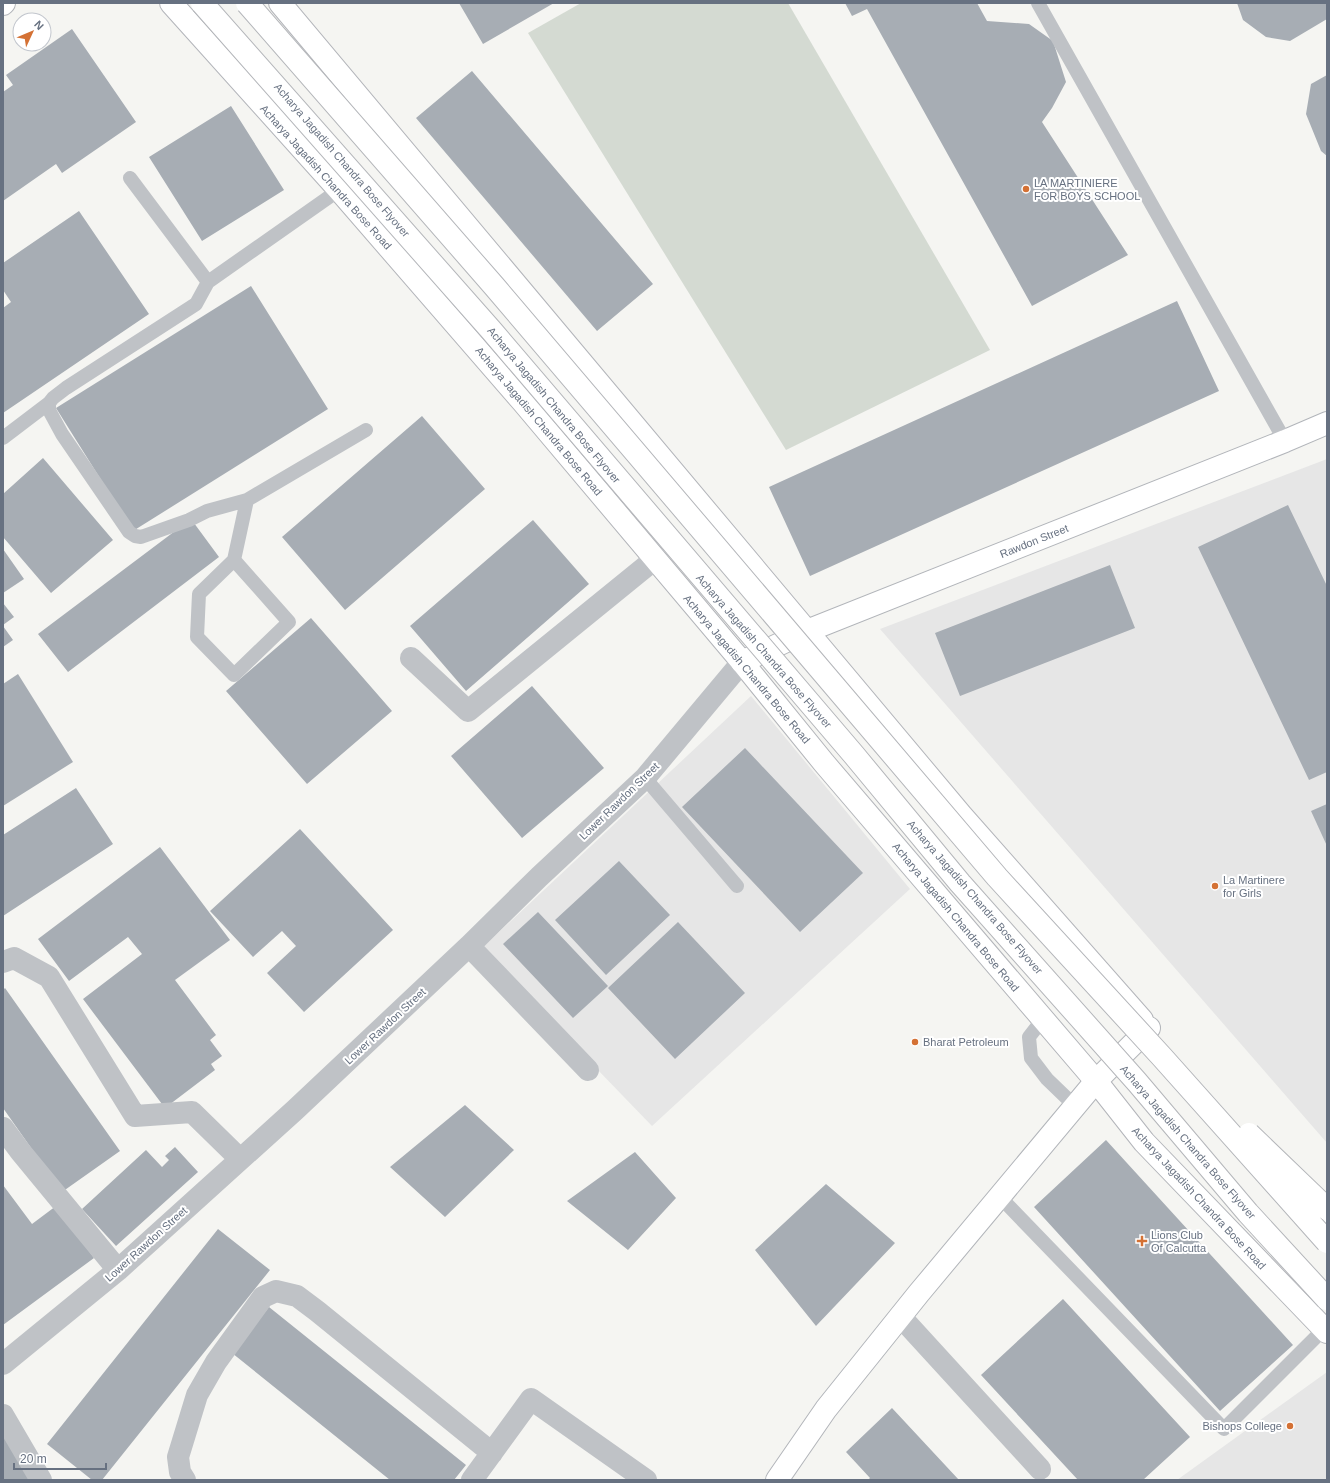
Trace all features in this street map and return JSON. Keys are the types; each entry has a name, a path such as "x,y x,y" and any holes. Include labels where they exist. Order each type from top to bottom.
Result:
{"main road":[{"name":"Acharya Jagadish Chandra Bose Road","path":"171,3 339,190 522,401 742,662 824,763 1096,1081 1144,1142 1325,1330"},
{"name":"Acharya Jagadish Chandra Bose Flyover","path":"202,3 491,330 854,755 960,883 1137,1082 1248,1213 1327,1299"},
{"path":"247,3 494,286 997,877 1327,1242"},
{"path":"280,3 962,816 1275,1170 1327,1224"},
{"name":"Rawdon Street","path":"742,662 807,632 1327,423"},
{"path":"1087,975 1128,1011 1285,1170 1327,1209"},
{"path":"778,1480 826,1408 900,1316 1096,1081 1149,1028"}],"street":[{"path":"411,658 468,712 655,559"},
{"name":"Lower Rawdon Street","path":"3,1364 118,1270 295,1110 469,946 539,877 645,778 742,662"},
{"path":"469,946 588,1070"},
{"path":"3,962 14,958 49,977 135,1116 192,1112 240,1159"},
{"path":"3,1128 20,1151 118,1270"},
{"path":"185,1480 180,1472 178,1458 197,1395 216,1362 263,1297 276,1291 297,1296 317,1311 492,1453"},
{"path":"900,1316 1040,1470"},
{"path":"472,1480 531,1399 646,1480"},
{"path":"3,1416 41,1480"}],"lane":[{"path":"1038,3 1284,441"},
{"path":"130,178 208,282"},
{"path":"3,438 66,388 196,304 208,282 339,190"},
{"path":"49,403 48,410 62,434 129,532 135,536 141,537 189,520 207,511 246,500 366,430"},
{"path":"234,560 289,622 234,676 197,637 199,594 234,560 246,500"},
{"path":"645,778 737,886"},
{"path":"1043,1019 1029,1037 1031,1058 1047,1079 1075,1106"},
{"path":"1000,1197 1224,1429 1325,1330"}],"shaded area":[{"path":"581,3 788,3 990,350 786,450 528,33"},
{"name":"La Martinere for Girls","path":"1327,459 1327,1143 880,629"},
{"path":"751,696 910,889 652,1126 481,949"},
{"name":"Bishops College","path":"1327,1372 1327,1480 1177,1480"}],"building":[{"path":"459,3 554,3 483,44"},
{"name":"LA MARTINIERE FOR BOYS SCHOOL","path":"845,3 977,3 987,21 1029,24 1053,41 1066,82 1052,108 1042,122 1128,255 1032,306 867,9 852,16"},
{"path":"1237,3 1327,3 1327,19 1290,41 1266,37 1243,20"},
{"path":"72,29 136,122 62,173 56,164 3,201 3,92 13,85 6,75 39,52 52,52 52,43"},
{"path":"472,71 653,284 597,331 416,118"},
{"path":"1327,75 1327,156 1321,151 1306,114 1311,84"},
{"path":"231,106 284,190 202,241 149,157"},
{"path":"79,211 149,314 3,413 3,308 11,302 3,290 3,263"},
{"path":"251,286 328,409 133,531 56,408"},
{"path":"1177,301 1219,391 810,576 769,487"},
{"path":"422,416 485,489 345,610 282,537"},
{"path":"43,458 113,540 51,593 3,537 3,494"},
{"path":"1288,505 1327,586 1327,772 1309,780 1198,547"},
{"path":"191,519 219,557 68,672 38,634"},
{"path":"533,520 589,584 466,691 410,626"},
{"path":"3,549 24,579 3,593"},
{"path":"1110,565 1135,628 960,696 935,633"},
{"path":"3,603 14,617 3,625"},
{"path":"311,618 392,711 307,784 226,691"},
{"path":"3,626 13,640 3,647"},
{"path":"18,674 73,762 3,806 3,684"},
{"path":"532,686 604,768 522,838 451,756"},
{"path":"745,748 863,873 800,932 682,807"},
{"path":"76,788 113,844 3,916 3,835"},
{"path":"1327,804 1327,846 1311,811"},
{"path":"300,829 393,930 304,1012 267,973 296,946 282,931 253,957 210,911"},
{"path":"160,847 230,940 175,980 216,1035 210,1040 222,1056 211,1064 215,1070 165,1108 83,999 142,954 128,937 69,981 38,939"},
{"path":"619,861 670,915 606,975 555,920"},
{"path":"538,912 608,986 573,1018 503,944"},
{"path":"678,922 745,993 675,1059 608,988"},
{"path":"5,988 120,1151 62,1192 3,1108 3,990"},
{"path":"465,1105 514,1150 445,1217 390,1167"},
{"path":"1106,1140 1293,1345 1220,1411 1034,1207"},
{"path":"175,1147 198,1172 116,1246 82,1209 146,1150 162,1167 169,1160 165,1156"},
{"path":"635,1152 676,1198 628,1250 567,1201"},
{"path":"826,1184 895,1243 816,1326 755,1250"},
{"path":"3,1185 32,1224 56,1206 94,1258 3,1325"},
{"path":"218,1229 270,1270 102,1480 92,1480 47,1444"},
{"path":"1063,1299 1190,1437 1143,1480 1078,1480 981,1375"},
{"path":"269,1307 466,1465 454,1480 390,1480 232,1353"},
{"path":"892,1408 959,1480 868,1480 870,1478 846,1452"},
{"path":"3,1432 30,1480 3,1480"}],"place":[{"name":"LA MARTINIERE FOR BOYS SCHOOL","path":"1026,189"},
{"name":"La Martinere for Girls","path":"1215,886"},
{"name":"Bharat Petroleum","path":"915,1042"},
{"name":"Lions Club Of Calcutta","path":"1142,1241"},
{"name":"Bishops College","path":"1290,1426"}]}
